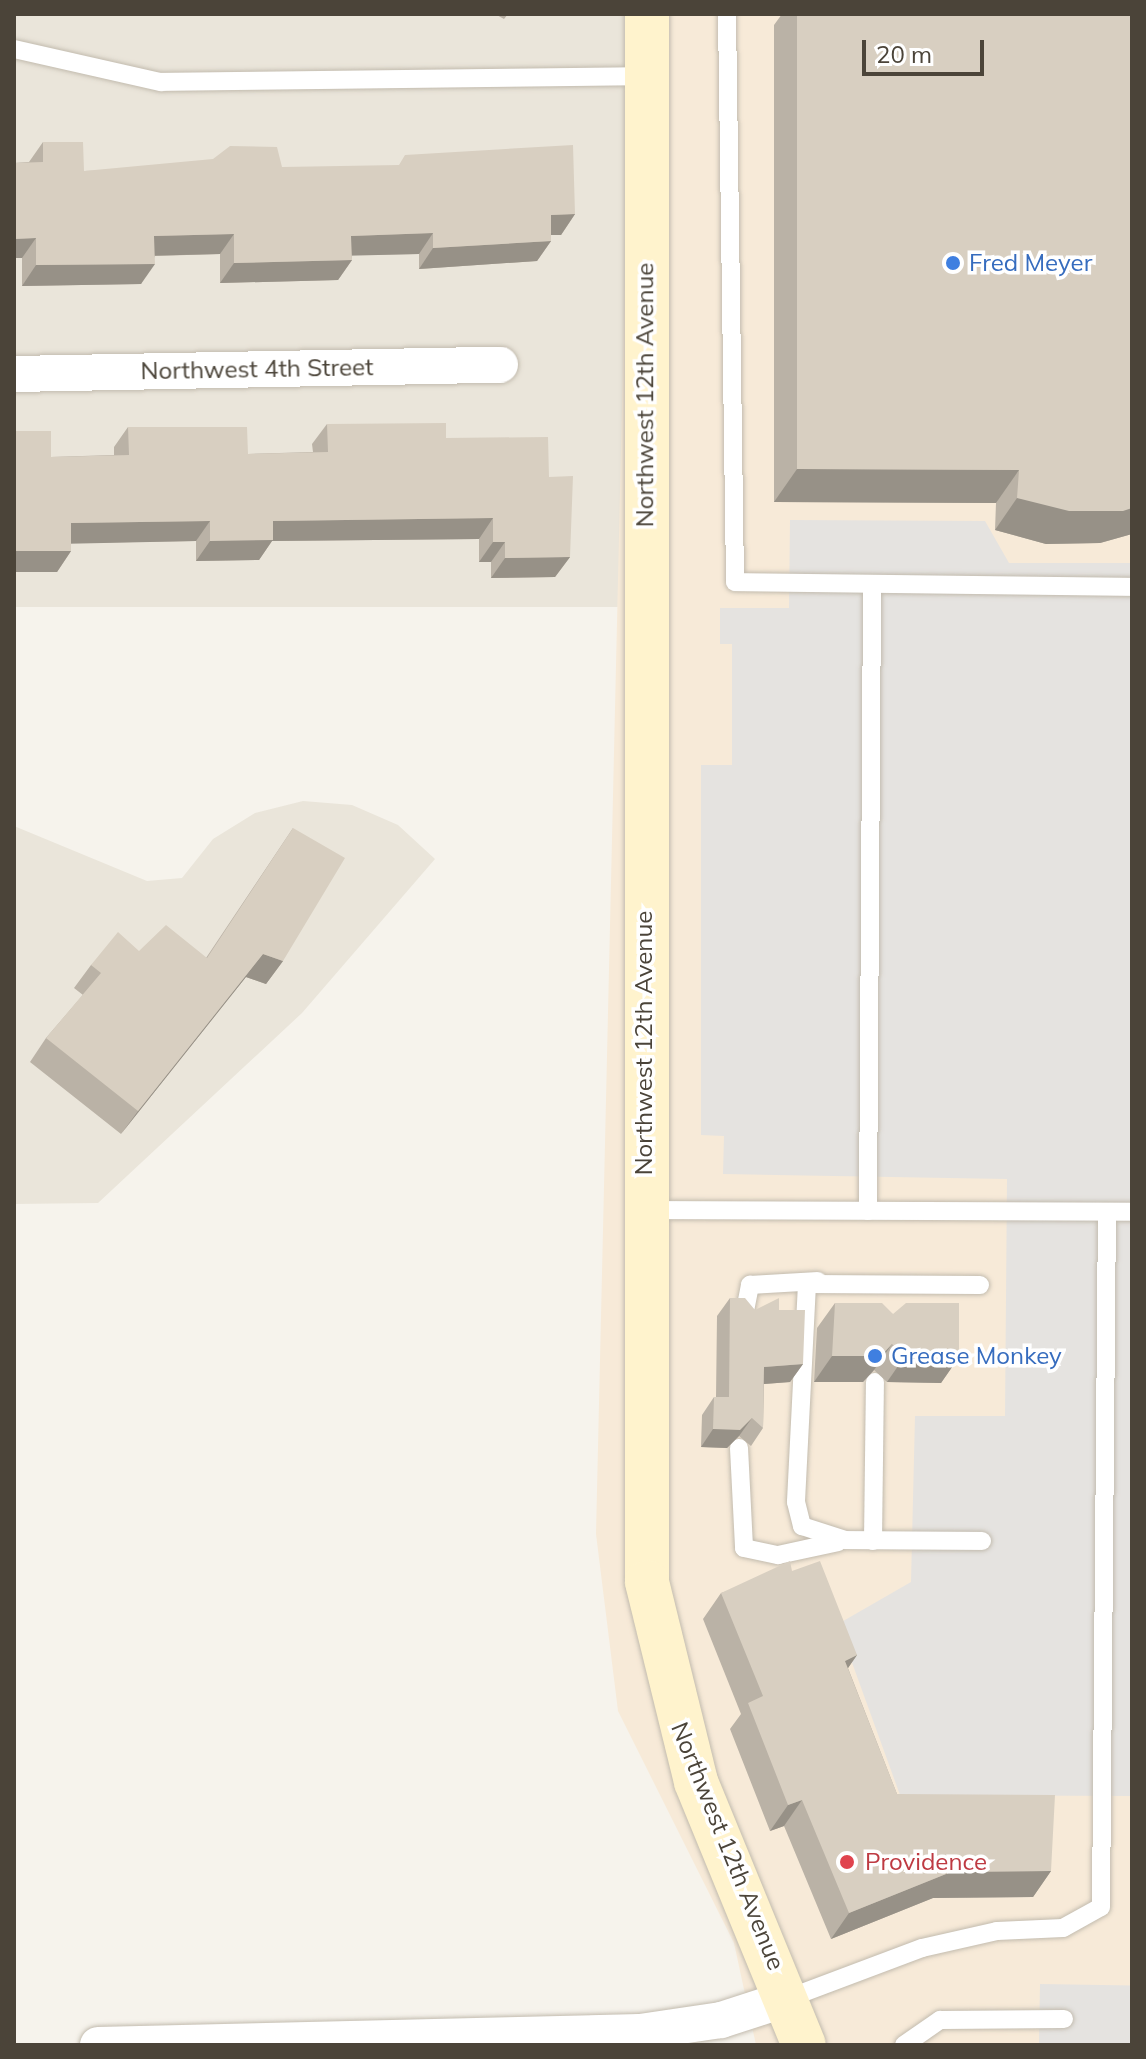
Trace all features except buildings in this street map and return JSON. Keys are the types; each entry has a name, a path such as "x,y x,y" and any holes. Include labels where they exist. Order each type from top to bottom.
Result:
{"street":[{"name":"Northwest 12th Avenue","path":"647,14 644,1512 660,1657 696,1782 789,1998 804,2045"},
{"name":"Northwest 4th Street","path":"14,374 500,365"},
{"path":"98,2045 640,2032 721,2020 789,1998"}],"lane":[{"path":"727,14 735,582 1132,587"},
{"path":"14,49 161,82 647,76"},
{"path":"868,1211 872,585"},
{"path":"643,1210 1132,1212"},
{"path":"789,1998 922,1948 997,1931 1063,1928 1101,1907 1107,1212"},
{"path":"822,1281 807,1284 801,1298 796,1502 802,1526 845,1540"},
{"path":"744,1316 750,1285 822,1281 980,1285"},
{"path":"876,1282 876,1313"},
{"path":"873,1541 875,1382"},
{"path":"739,1448 744,1548 778,1555 845,1540 982,1541"},
{"path":"904,2045 940,2020 1064,2019"}],"shaded area":[{"path":"14,14 631,14 631,607 14,607"},
{"path":"631,14 1132,14 1132,2045 756,2045 734,1943 618,1711 596,1534"},
{"path":"790,520 985,521 1009,563 1132,563 1132,1796 900,1795 838,1624 911,1582 915,1416 1005,1416 1007,1179 723,1174 724,1136 701,1135 701,765 732,765 732,644 720,644 720,608 789,608"},
{"path":"303,801 352,805 398,825 435,859 302,1013 98,1203 14,1204 14,826 147,881 182,878 213,839 255,813"},
{"path":"1040,1984 1132,1986 1131,2045 1039,2045"}],"place":[{"name":"Fred Meyer","path":"953,263"},
{"name":"Grease Monkey","path":"875,1356"},
{"name":"Providence","path":"847,1862"}]}
